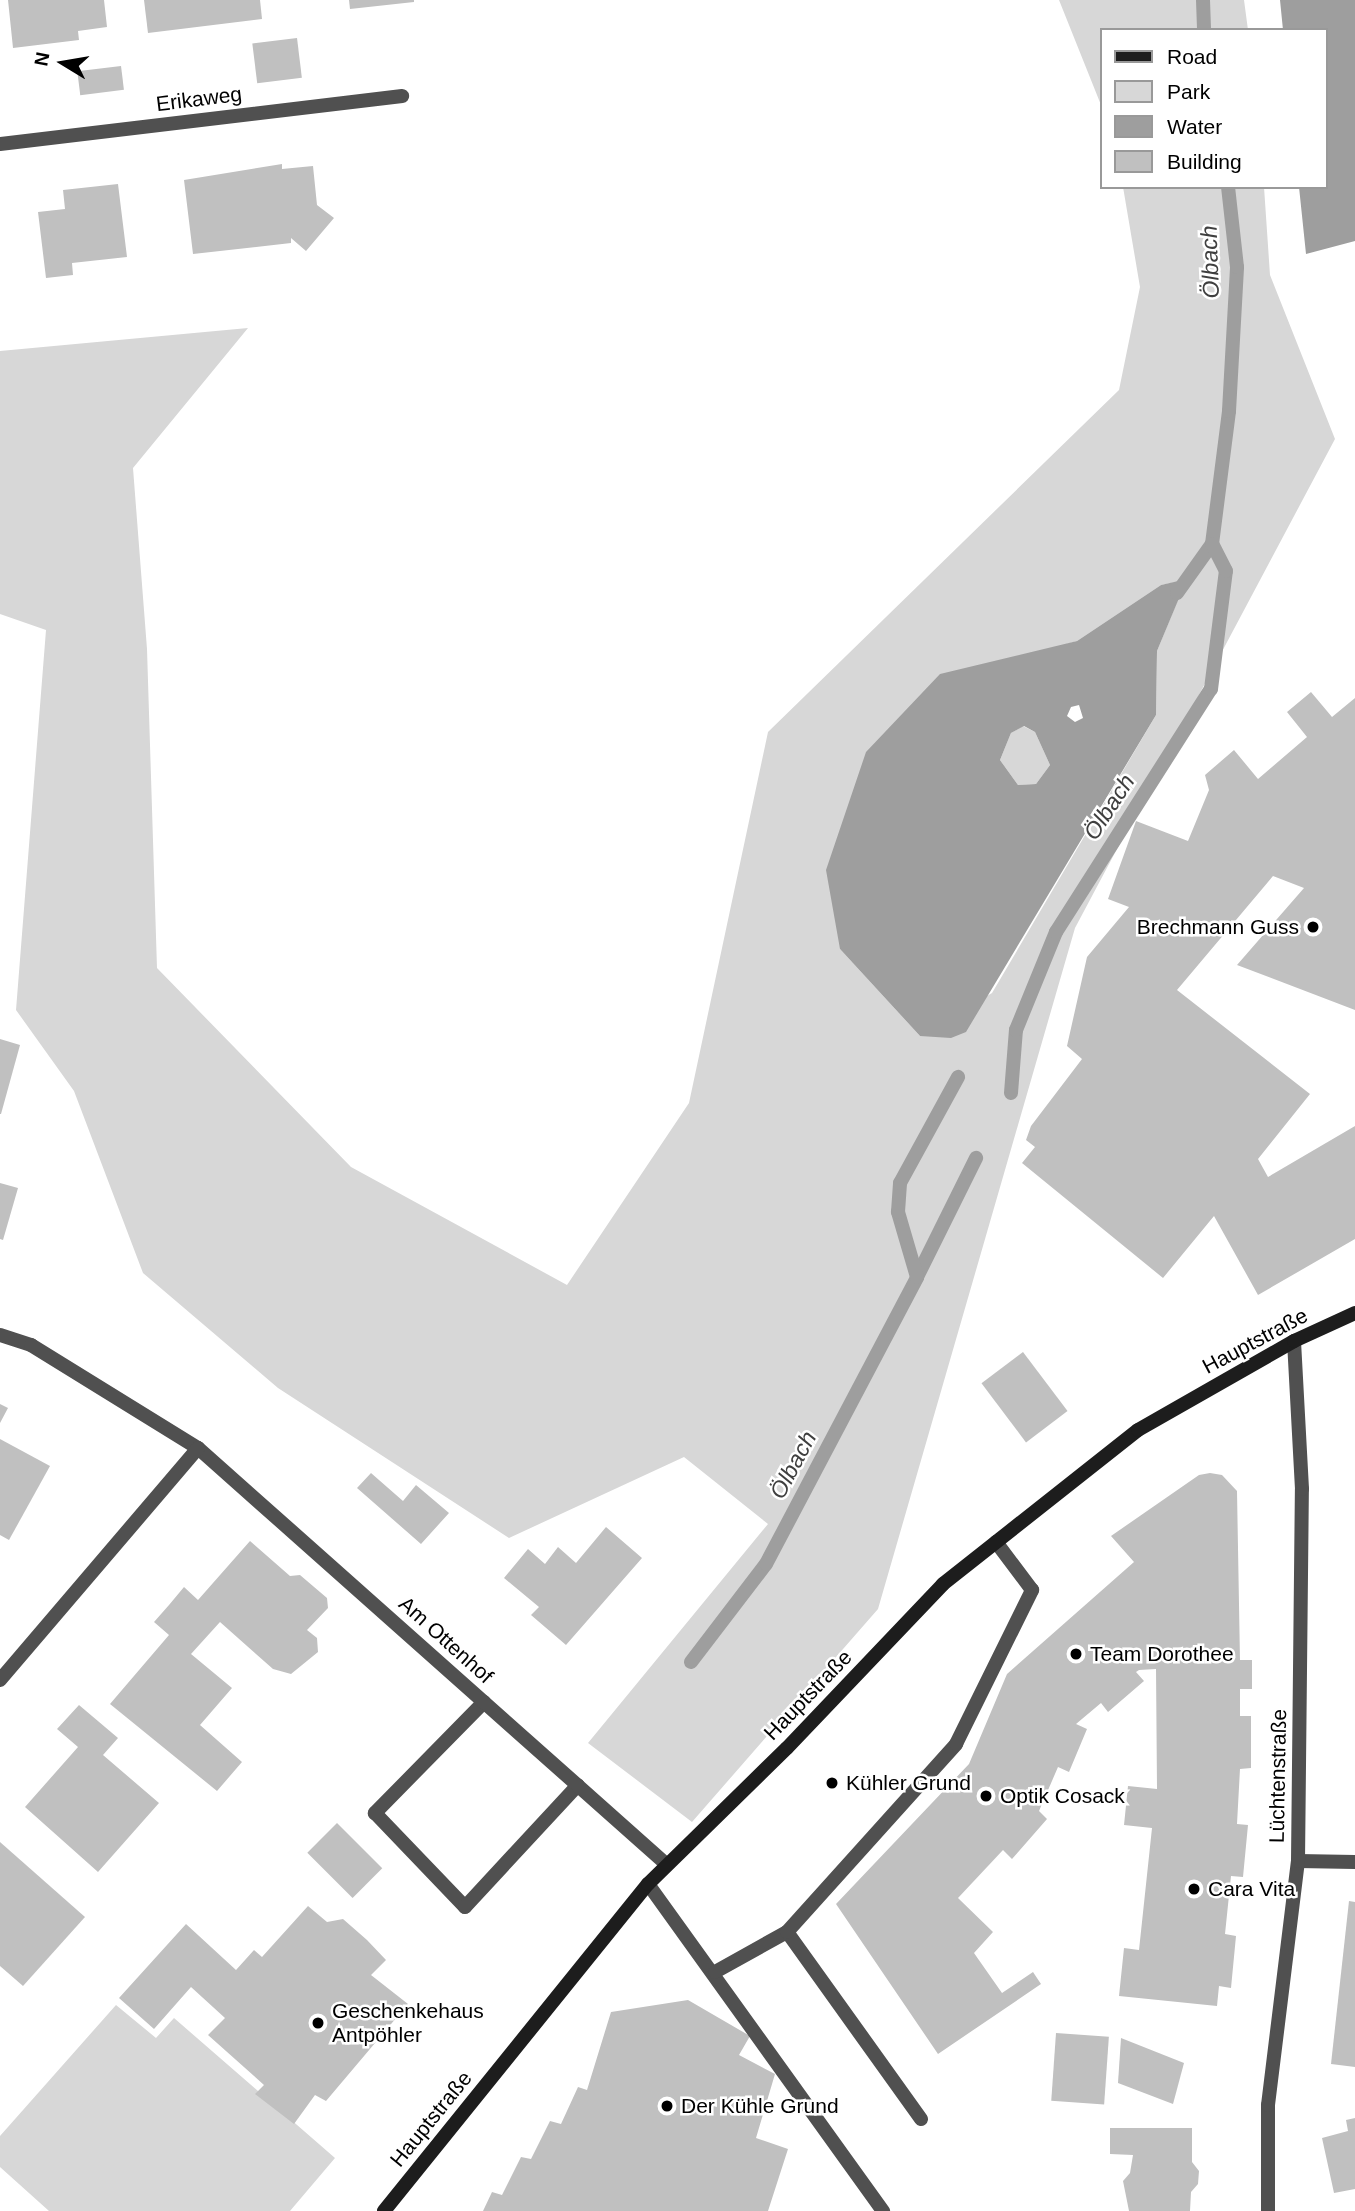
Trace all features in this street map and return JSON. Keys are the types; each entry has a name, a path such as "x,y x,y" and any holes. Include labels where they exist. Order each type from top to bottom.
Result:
{"main road":[{"name":"Hauptstraße","path":"384,2211 648,1884 787,1748 943,1584 1138,1430 1294,1341 1355,1313"}],"street":[{"name":"Erikaweg","path":"0,144 402,96"},
{"name":"Am Ottenhof","path":"0,1335 31,1345 198,1448 666,1864"},
{"name":"Lüchtenstraße","path":"1268,2211 1268,2105 1298,1861 1302,1489 1294,1341"},
{"path":"0,1680 198,1448"},
{"path":"715,1972 788,1932 956,1744 1032,1590 996,1542"},
{"path":"484,1702 375,1813 465,1907 578,1785"},
{"path":"1298,1861 1355,1862"},
{"path":"648,1884 715,1972 883,2211"},
{"path":"788,1932 921,2119"}],"green space":[{"path":"1059,0 1244,0 1248,28 1100,28 1100,102"},
{"path":"1123,189 1264,189 1270,275 1335,439 1075,928 878,1609 692,1822 588,1743 768,1524 684,1457 509,1538 278,1388 143,1273 74,1091 16,1010 46,630 0,614 0,351 248,328 133,468 147,649 157,968 351,1167 567,1285 689,1103 768,732 1119,390 1140,287","holes":["1186,580 1157,651 1156,715 992,993 920,1036 840,949 1022,657 1077,641 1161,585"]},
{"path":"1023,726 1035,732 1050,765 1036,784 1018,785 1000,760 1011,733"},
{"path":"116,2005 156,2038 174,2018 335,2158 290,2211 49,2211 0,2167 0,2136"}],"water":[{"path":"1280,0 1355,0 1355,241 1306,254 1299,189 1327,189 1327,28 1283,28"},
{"path":"1187,579 1157,651 1156,715 966,1032 951,1038 920,1036 840,949 826,870 866,752 940,674 1077,641 1161,585","holes":["1079,705 1083,718 1075,722 1067,716 1071,707","1024,726 1035,732 1050,765 1036,784 1018,785 1000,760 1011,733"]}],"building":[{"path":"8,0 104,0 107,27 78,31 79,40 13,48"},
{"path":"144,0 260,0 262,19 148,33"},
{"path":"349,0 414,0 414,2 350,9"},
{"path":"297,38 302,78 257,83 252,43"},
{"path":"121,66 124,90 80,95 77,71"},
{"path":"282,164 282,169 313,166 317,205 334,218 306,251 291,238 291,243 193,254 184,180"},
{"path":"118,184 127,257 72,263 73,275 46,278 38,212 65,209 63,190"},
{"path":"1311,692 1332,717 1355,698 1355,1010 1237,965 1304,888 1273,876 1177,990 1310,1094 1258,1159 1268,1177 1355,1126 1355,1239 1258,1295 1214,1216 1163,1278 1022,1163 1035,1147 1026,1140 1031,1126 1082,1059 1067,1046 1087,957 1129,907 1108,899 1136,821 1188,841 1209,790 1205,775 1234,750 1258,779 1307,737 1287,712"},
{"path":"0,1039 20,1045 1,1114 0,1114"},
{"path":"0,1183 18,1188 3,1240 0,1239"},
{"path":"1023,1352 1068,1411 1026,1442 981,1383"},
{"path":"0,1404 8,1408 0,1423"},
{"path":"0,1439 50,1466 9,1540 0,1535"},
{"path":"371,1473 403,1501 416,1485 449,1513 421,1544 357,1488"},
{"path":"1199,1475 1222,1475 1237,1491 1240,1660 1252,1660 1252,1689 1240,1689 1240,1716 1251,1716 1251,1768 1240,1769 1237,1824 1248,1825 1243,1877 1231,1876 1225,1934 1236,1936 1231,1988 1219,1986 1217,2006 1119,1996 1124,1948 1139,1950 1152,1828 1124,1825 1128,1786 1157,1789 1156,1669 1139,1670 1136,1672 1144,1681 1108,1712 1101,1703 1076,1724 1087,1729 1069,1772 1058,1767 1039,1811 1047,1819 1012,1859 1003,1850 958,1898 993,1932 974,1953 1002,1993 1033,1972 1041,1984 938,2054 836,1904 969,1764 1007,1674 1134,1562 1111,1536"},
{"path":"606,1527 642,1558 566,1645 531,1615 539,1607 504,1578 528,1549 545,1564 558,1547 576,1563"},
{"path":"250,1541 290,1576 300,1575 327,1598 328,1608 307,1630 317,1638 318,1652 291,1674 273,1669 220,1622 191,1654 232,1688 200,1725 242,1762 217,1791 110,1704 169,1635 154,1622 184,1587 198,1600"},
{"path":"79,1705 118,1738 103,1755 159,1803 98,1872 25,1807 78,1747 57,1729"},
{"path":"337,1823 382,1868 353,1898 307,1853"},
{"path":"0,1842 85,1917 23,1986 0,1966"},
{"path":"1349,1901 1355,1902 1355,2067 1331,2064"},
{"path":"308,1906 327,1922 343,1919 367,1940 386,1960 371,1975 408,2004 326,2101 315,2095 294,2124 255,2094 264,2085 208,2035 225,2018 191,1987 154,2029 119,1998 186,1924 236,1970 254,1950 262,1957"},
{"name":"Der Kühle Grund","path":"688,2000 750,2036 739,2055 775,2074 756,2138 788,2149 768,2211 483,2211 492,2192 502,2195 521,2157 531,2159 550,2121 561,2124 578,2087 587,2090 611,2012"},
{"path":"1056,2033 1109,2037 1104,2105 1051,2101"},
{"path":"1121,2038 1184,2063 1173,2104 1118,2083"},
{"path":"1355,2118 1355,2189 1334,2193 1322,2138 1348,2131 1346,2120"},
{"path":"1110,2128 1192,2128 1192,2162 1199,2171 1198,2184 1191,2192 1190,2211 1129,2211 1123,2181 1130,2173 1133,2155 1110,2154"}],"waterway":[{"name":"Ölbach","path":"1203,0 1204,28"},
{"name":"Ölbach","path":"1177,593 1212,544 1229,411 1237,267 1228,189"},
{"name":"Ölbach","path":"1011,1093 1016,1030 1056,932 1211,689 1226,571 1212,544"},
{"name":"Ölbach","path":"691,1662 766,1564 917,1277 898,1212 900,1183 958,1077"},
{"name":"Ölbach","path":"917,1277 976,1158"}],"place":[{"name":"Brechmann Guss","path":"1313,927"},
{"name":"Team Dorothee","path":"1076,1654"},
{"name":"Kühler Grund","path":"832,1783"},
{"name":"Optik Cosack","path":"986,1796"},
{"name":"Cara Vita","path":"1194,1889"},
{"name":"Geschenkehaus Antpöhler","path":"318,2023"},
{"name":"Der Kühle Grund","path":"667,2106"}]}
